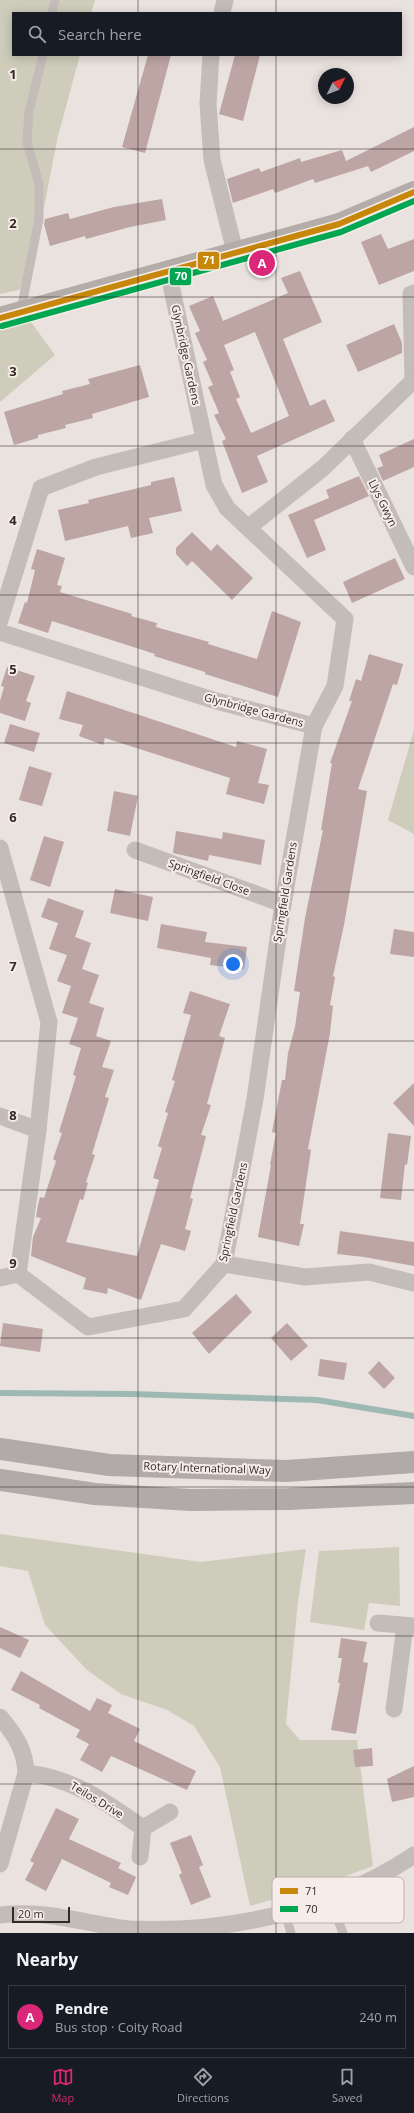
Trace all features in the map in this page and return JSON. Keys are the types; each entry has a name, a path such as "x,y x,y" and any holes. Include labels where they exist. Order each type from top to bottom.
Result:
{"main road":[{"path":"0,318 339,224 414,192"},
{"name":"Rotary International Way","path":"0,1449 109,1465 287,1471 414,1462"},
{"path":"0,1480 95,1494 191,1500 289,1499 414,1493"}],"street":[{"path":"222,12 225,0"},
{"path":"211,56 208,104 212,160 235,252"},
{"name":"Glynbridge Gardens","path":"0,632 216,701 314,726 334,686 345,618 227,508 214,485 168,271"},
{"path":"249,527 323,468 413,381 411,294 414,292"},
{"name":"Llys Gwyn","path":"352,439 414,567"},
{"path":"0,620 41,488 96,467 204,440"},
{"name":"Springfield Gardens","path":"18,1274 88,1326 184,1309 224,1264 255,1099 283,904 314,726"},
{"name":"Springfield Close","path":"134,850 283,904"},
{"path":"0,854 49,1022 38,1130 18,1274 0,1278"},
{"path":"0,1116 38,1130"},
{"path":"224,1264 306,1277 369,1272 414,1282"},
{"path":"378,1623 410,1626 394,1709"},
{"path":"0,1717 20,1744 24,1754 26,1773 0,1864"},
{"name":"Teilos Drive","path":"26,1773 42,1775 80,1787 143,1828"},
{"path":"140,1857 143,1828 170,1812"},
{"path":"379,1877 414,1855"},
{"path":"0,1911 0,1915 20,1913 40,1914 92,1924 152,1932 192,1933 224,1930 272,1919"}],"lane":[{"path":"52,12 55,0"},
{"path":"21,312 40,219 39,184 27,142 29,112 43,56"},
{"path":"288,1923 291,1933"},
{"path":"339,1923 343,1933"}],"green space":[{"path":"0,0 95,0 91,12 12,12 12,56 80,56 58,136 28,288 0,294"},
{"path":"23,311 55,355 0,402 0,318"},
{"path":"414,730 414,834 388,820"},
{"path":"0,1534 201,1562 306,1549 298,1601 286,1724 300,1740 357,1740 373,1866 343,1877 272,1877 272,1900 250,1906 220,1767 194,1726 167,1710 121,1694 87,1670 45,1625 28,1571 0,1566"},
{"path":"399,1547 400,1606 369,1603 364,1630 310,1622 319,1551"}],"building":[{"path":"148,56 171,56 145,153 122,147"},
{"path":"235,56 260,56 243,121 219,114"},
{"path":"414,127 414,151 371,172 368,166 315,183 313,179 275,193 273,189 233,203 227,179 259,168 261,172 300,158 301,162 342,150 346,161"},
{"path":"162,199 166,220 130,227 86,239 85,236 50,246 44,224 45,219 68,213 70,219 114,207"},
{"path":"381,234 388,249 414,239 414,271 379,285 361,242"},
{"path":"300,271 322,322 283,339 310,406 325,399 335,421 257,456 268,482 242,493 222,441 226,439 214,415 219,413 208,387 213,385 203,362 207,360 195,333 200,331 189,306 213,296 223,321 288,293 281,278","holes":["255,332 289,416 251,433 236,399 240,397 230,372 234,370 224,345"]},
{"path":"394,324 402,343 402,353 358,372 346,345"},
{"path":"140,365 149,397 92,414 93,418 65,425 66,428 38,435 38,438 14,445 4,412 63,394 62,391 90,384 88,379"},
{"path":"414,439 414,467 383,481 377,468 383,466 379,455"},
{"path":"359,476 369,496 314,520 326,550 307,558 288,515 329,498 326,490"},
{"path":"174,477 182,511 149,518 153,533 131,538 128,526 65,541 58,510 89,503 88,500 151,485 151,482"},
{"path":"192,532 211,551 217,544 253,578 232,600 192,561 187,566 176,554 176,548"},
{"path":"37,549 65,558 57,585 62,586 60,592 132,614 131,616 157,623 156,627 209,642 208,644 257,659 272,611 301,622 278,697 205,674 205,672 154,656 155,654 52,621 48,633 18,623 25,602 27,603 35,570 31,569"},
{"path":"395,558 405,579 352,603 343,582"},
{"path":"369,654 403,664 397,685 393,684 358,789 367,791 344,925 333,976 335,977 330,1005 333,1006 330,1033 308,1149 311,1150 300,1224 304,1224 299,1246 258,1237 276,1133 272,1132 282,1080 285,1080 288,1053 295,1027 300,992 294,991 305,918 323,830 321,830 332,763 330,763 352,701 349,701 356,679 361,681"},
{"path":"7,667 35,676 26,701 31,703 25,721 0,713 0,701 4,687 1,686"},
{"path":"67,691 236,747 237,741 267,749 258,783 269,785 264,804 226,794 230,778 105,738 103,745 79,736 83,725 59,719"},
{"path":"10,724 40,733 34,752 4,743"},
{"path":"29,766 52,773 42,806 19,800"},
{"path":"114,791 138,796 130,836 107,831"},
{"path":"176,831 222,839 223,832 265,840 261,865 209,855 208,861 173,853"},
{"path":"44,836 64,842 50,887 30,880"},
{"path":"115,889 153,897 148,921 110,913"},
{"path":"48,898 84,911 75,937 91,943 82,969 99,975 89,1003 104,1008 96,1036 111,1041 102,1067 114,1070 105,1097 109,1098 92,1154 95,1155 86,1182 88,1183 83,1200 80,1199 66,1242 137,1256 159,1180 153,1178 162,1148 158,1146 168,1113 165,1112 175,1081 172,1080 191,1015 183,1013 190,991 230,1004 219,1036 225,1038 207,1104 211,1105 201,1135 206,1136 190,1198 193,1199 185,1229 191,1231 185,1251 161,1244 141,1300 108,1288 107,1294 83,1289 86,1278 31,1256 33,1237 41,1218 36,1217 38,1205 40,1197 44,1198 56,1161 53,1159 62,1133 59,1132 76,1076 73,1075 81,1048 69,1044 78,1018 62,1013 71,986 57,981 67,955 49,949 58,923 41,917"},
{"path":"161,924 207,932 205,942 247,947 244,969 210,965 211,958 157,948"},
{"path":"394,929 414,932 414,957 390,954"},
{"path":"414,1083 414,1126 393,1103"},
{"path":"388,1133 411,1136 407,1165 405,1164 401,1200 380,1198"},
{"path":"340,1231 414,1242 414,1266 337,1254"},
{"path":"236,1294 252,1312 209,1354 192,1333"},
{"path":"3,1323 43,1329 40,1352 0,1346"},
{"path":"287,1323 308,1346 291,1361 271,1338"},
{"path":"320,1359 347,1363 344,1380 318,1376"},
{"path":"379,1361 395,1378 384,1389 368,1373"},
{"path":"0,1627 29,1640 20,1658 0,1648"},
{"path":"341,1638 367,1642 363,1662 368,1663 356,1734 331,1730 340,1683 338,1683 342,1658 338,1658"},
{"path":"21,1671 90,1711 97,1698 112,1705 108,1713 140,1729 134,1741 196,1771 187,1790 111,1756 102,1772 80,1760 89,1744 76,1737 80,1730 39,1708 40,1705 11,1690"},
{"path":"372,1748 373,1766 355,1767 353,1750"},
{"path":"414,1766 414,1797 392,1802 387,1779"},
{"path":"56,1808 79,1819 69,1839 121,1863 118,1868 136,1877 128,1895 109,1887 111,1883 62,1859 46,1891 25,1880 34,1863 30,1861"},
{"path":"191,1835 203,1865 199,1867 211,1897 191,1905 179,1875 182,1873 170,1843"}],"waterway":[{"path":"0,1393 132,1394 317,1400 414,1416"}],"transit line":[{"name":"71","path":"0,318 339,224 414,192"},
{"name":"70","path":"2,326 341,232 414,201"}],"place":[{"name":"Pendre","path":"262,263"}]}
